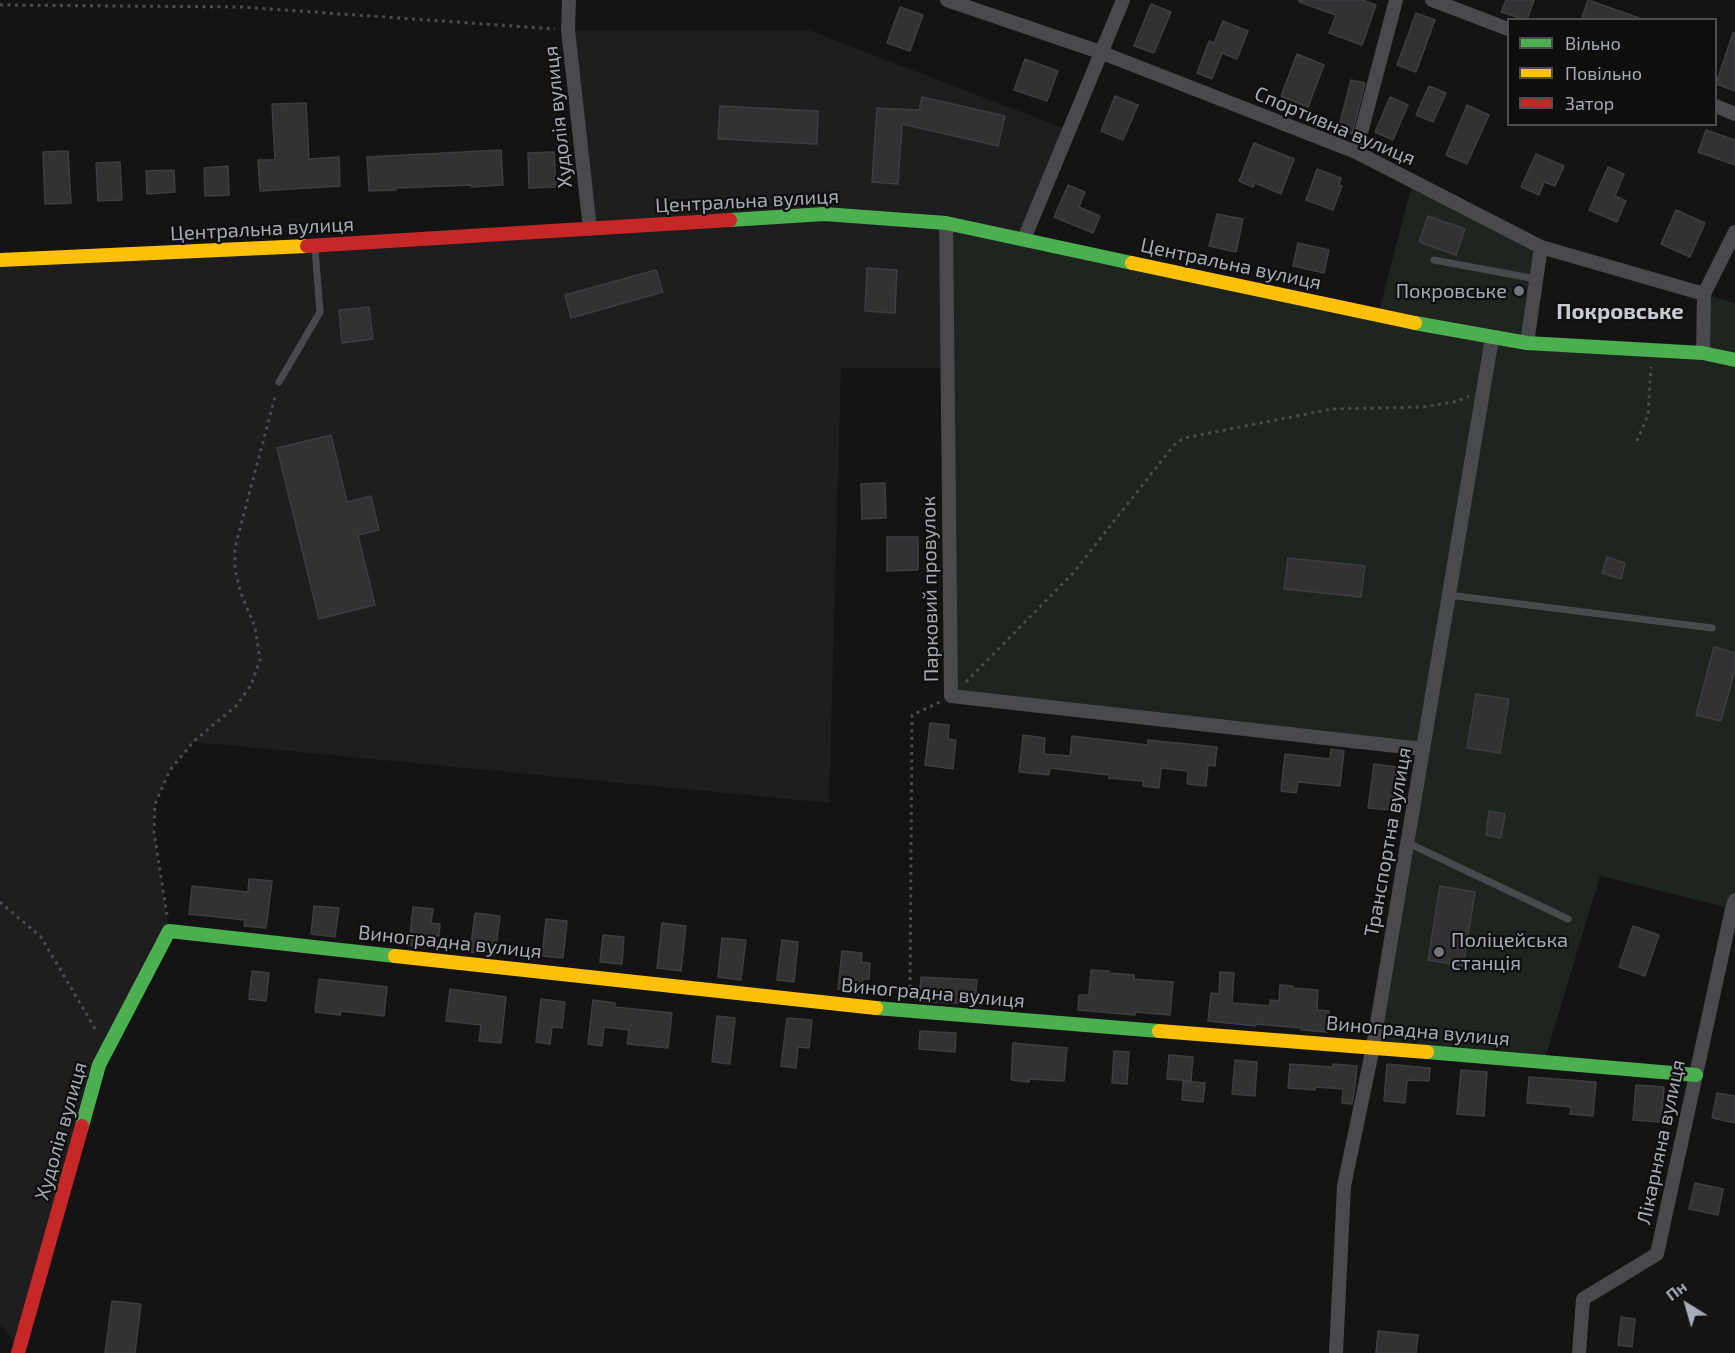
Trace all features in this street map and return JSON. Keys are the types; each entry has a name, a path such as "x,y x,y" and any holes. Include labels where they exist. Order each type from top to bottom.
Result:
{"street":[{"name":"Худолія вулиця","path":"569,0 568,30 590,229"},
{"name":"Спортивна вулиця","path":"947,0 1100,52 1356,152 1541,247 1704,294"},
{"path":"1024,239 1123,0"},
{"path":"1356,152 1396,0"},
{"path":"1432,0 1507,27"},
{"path":"1717,106 1735,114"},
{"name":"Центральна вулиця","path":"0,260 315,246 824,213 946,223 1378,316 1492,338 1527,343 1703,353 1735,360"},
{"name":"Парковий провулок","path":"946,223 951,696 1423,749"},
{"path":"1703,353 1704,294 1735,232"},
{"path":"1527,343 1541,247"},
{"name":"Транспортна вулиця","path":"1336,1353 1344,1186 1373,1047 1492,338"},
{"name":"Лікарняна вулиця","path":"1579,1353 1583,1299 1657,1254 1735,900"},
{"name":"Худолія вулиця","path":"18,1353 99,1065 169,931"},
{"name":"Виноградна вулиця","path":"169,931 910,1012 1373,1047 1696,1075"}],"lane":[{"path":"279,382 320,312 315,246"},
{"path":"1434,260 1536,279"},
{"path":"1449,595 1712,628"},
{"path":"1407,843 1568,919"}],"path":[{"path":"0,5 242,7 568,30"},
{"path":"1637,441 1648,415 1652,350"},
{"path":"169,931 154,832 155,804 170,770 194,741 236,706 251,685 260,660 255,627 240,591 235,569 235,546 279,382"},
{"path":"910,1012 912,715 951,696 1074,572 1174,445 1184,438 1332,409 1423,407 1458,401 1483,390"},
{"path":"0,902 41,937 108,1049"}],"shaded area":[{"path":"568,30 808,30 1068,130 1024,239 947,368 841,368 829,803 194,742 170,770 155,804 154,832 169,931 99,1065 19,1347 0,1325 0,260 590,229"},
{"path":"1413,181 1541,247 1527,343 1702,353 1704,294 1735,303 1735,900 1732,909 1600,876 1544,1062 1373,1047 1423,749 951,696 946,223 1378,315"}],"building":[{"path":"1299,0 1362,0 1376,5 1362,45 1329,33 1336,15 1299,2"},
{"path":"1506,0 1534,0 1528,18 1501,12"},
{"path":"1588,0 1639,18 1582,18"},
{"path":"1151,4 1171,12 1154,53 1134,46"},
{"path":"900,7 923,15 910,51 887,43"},
{"path":"1416,13 1435,20 1416,72 1397,65"},
{"path":"1223,21 1248,31 1237,59 1222,53 1212,79 1197,73 1209,41 1214,43"},
{"path":"1733,33 1735,33 1735,91 1717,84"},
{"path":"1297,54 1324,65 1308,107 1281,96"},
{"path":"1025,59 1058,71 1047,101 1014,90"},
{"path":"1351,80 1365,83 1352,134 1338,130"},
{"path":"1429,86 1446,93 1433,122 1416,115"},
{"path":"1115,96 1138,105 1123,140 1101,131"},
{"path":"922,97 1005,116 998,146 902,124 898,184 872,182 877,108 919,110"},
{"path":"1390,97 1408,105 1393,140 1375,132"},
{"path":"306,103 309,159 339,157 340,186 260,191 258,160 275,160 272,104"},
{"path":"1467,105 1489,115 1467,164 1446,155"},
{"path":"720,106 818,111 817,144 718,139"},
{"path":"1706,130 1735,140 1735,165 1698,152"},
{"path":"1254,143 1294,159 1281,194 1255,183 1253,187 1239,181"},
{"path":"501,150 503,185 369,191 367,157"},
{"path":"68,151 71,203 45,204 43,152"},
{"path":"554,152 556,187 529,188 528,153"},
{"path":"1536,154 1564,166 1555,186 1544,182 1539,195 1521,187"},
{"path":"120,162 122,200 98,201 96,163"},
{"path":"228,166 229,195 205,196 204,168"},
{"path":"1608,167 1624,174 1615,196 1626,201 1617,222 1589,210"},
{"path":"1317,169 1341,178 1339,185 1342,186 1333,210 1306,200"},
{"path":"174,170 175,192 147,194 146,171"},
{"path":"1068,185 1085,192 1079,207 1100,216 1093,233 1054,217"},
{"path":"1676,210 1705,223 1690,257 1661,244"},
{"path":"1217,214 1243,219 1236,252 1209,246"},
{"path":"1428,216 1465,229 1456,255 1419,242"},
{"path":"1298,243 1329,250 1324,273 1293,266"},
{"path":"867,268 897,270 895,313 865,311"},
{"path":"656,270 663,292 571,318 565,295"},
{"path":"369,307 373,339 342,343 339,310"},
{"path":"331,435 347,502 371,496 379,530 358,535 375,605 319,619 277,448"},
{"path":"885,483 886,518 862,519 861,484"},
{"path":"887,537 918,537 918,570 887,571"},
{"path":"1607,557 1625,563 1621,579 1602,573"},
{"path":"1288,558 1365,566 1361,597 1284,589"},
{"path":"1714,647 1735,653 1735,669 1721,721 1696,715"},
{"path":"1476,694 1509,699 1500,753 1467,748"},
{"path":"930,723 949,725 948,739 956,740 953,769 925,765"},
{"path":"1023,735 1045,738 1044,754 1070,756 1072,736 1148,745 1148,740 1217,747 1215,766 1208,765 1206,786 1187,784 1188,771 1161,768 1159,788 1143,786 1143,781 1050,768 1049,775 1019,772"},
{"path":"1331,749 1344,751 1340,786 1298,782 1296,793 1281,791 1285,754 1330,759"},
{"path":"1374,764 1397,767 1392,810 1368,808"},
{"path":"1489,811 1505,814 1501,838 1486,835"},
{"path":"249,879 272,881 266,928 244,926 245,920 189,914 192,886 248,892"},
{"path":"1440,886 1475,892 1463,966 1428,960"},
{"path":"314,906 339,908 335,937 311,934"},
{"path":"413,907 433,909 431,923 440,924 439,936 432,935 430,947 409,945"},
{"path":"475,913 500,916 495,955 470,952"},
{"path":"546,919 567,921 563,958 542,956"},
{"path":"662,923 686,926 681,971 657,968"},
{"path":"1633,926 1659,935 1645,976 1619,967"},
{"path":"603,935 624,937 622,964 600,962"},
{"path":"722,938 746,940 741,980 718,977"},
{"path":"782,940 798,942 794,982 777,980"},
{"path":"842,951 862,953 861,962 870,963 869,979 863,979 861,991 838,989"},
{"path":"1091,970 1134,975 1134,979 1173,982 1170,1015 1135,1012 1135,1015 1078,1010 1079,995 1089,995"},
{"path":"252,971 269,973 266,1001 249,999"},
{"path":"1220,972 1234,973 1232,1003 1270,1006 1270,1000 1279,1001 1280,985 1318,990 1317,1010 1329,1011 1327,1032 1208,1021 1211,993 1219,994"},
{"path":"921,977 977,980 975,1004 919,1001"},
{"path":"319,979 387,987 384,1016 341,1011 340,1015 315,1012"},
{"path":"450,989 506,997 501,1043 479,1041 481,1025 446,1021"},
{"path":"541,999 565,1002 562,1028 552,1027 550,1044 536,1042"},
{"path":"593,1000 615,1003 615,1007 672,1013 668,1048 627,1044 629,1030 604,1027 602,1046 588,1044"},
{"path":"717,1016 735,1018 730,1064 712,1062"},
{"path":"787,1018 812,1020 809,1048 798,1047 796,1068 781,1066"},
{"path":"920,1031 956,1033 955,1052 919,1049"},
{"path":"1013,1043 1067,1048 1064,1081 1011,1080"},
{"path":"1114,1051 1129,1052 1127,1084 1112,1083"},
{"path":"1169,1055 1193,1057 1191,1081 1167,1079"},
{"path":"1235,1060 1257,1062 1255,1096 1232,1094"},
{"path":"1290,1064 1357,1066 1352,1104 1342,1103 1343,1089 1288,1088"},
{"path":"1387,1064 1430,1068 1429,1081 1407,1080 1405,1103 1384,1101"},
{"path":"1461,1070 1487,1072 1484,1116 1457,1114"},
{"path":"1529,1077 1596,1082 1593,1116 1570,1114 1571,1107 1527,1103"},
{"path":"1183,1081 1205,1083 1203,1102 1182,1100"},
{"path":"1636,1085 1664,1087 1661,1122 1633,1120"},
{"path":"1717,1093 1735,1096 1735,1123 1712,1118"},
{"path":"1695,1183 1723,1189 1718,1215 1689,1209"},
{"path":"112,1301 141,1304 135,1353 105,1353"},
{"path":"1621,1317 1635,1319 1632,1347 1618,1345"},
{"path":"1378,1331 1418,1335 1416,1353 1376,1353"}],"traffic: fast":[{"path":"730,220 824,214 946,223 1132,263"},
{"path":"1415,323 1527,343 1703,353 1735,360"},
{"path":"82,1126 99,1065 169,931 395,956"},
{"path":"876,1008 1159,1031"},
{"path":"1427,1052 1696,1075"}],"traffic: slow":[{"path":"0,260 307,246"},
{"path":"1132,263 1415,323"},
{"path":"395,956 876,1008"},
{"path":"1159,1031 1427,1052"}],"traffic: jam":[{"path":"307,246 730,220"},
{"path":"18,1353 82,1126"}],"place":[{"name":"Покровське","path":"1519,291"},
{"name":"Поліцейська станція","path":"1439,952"}],"district":[{"name":"Покровське","path":"1620,312"}]}
